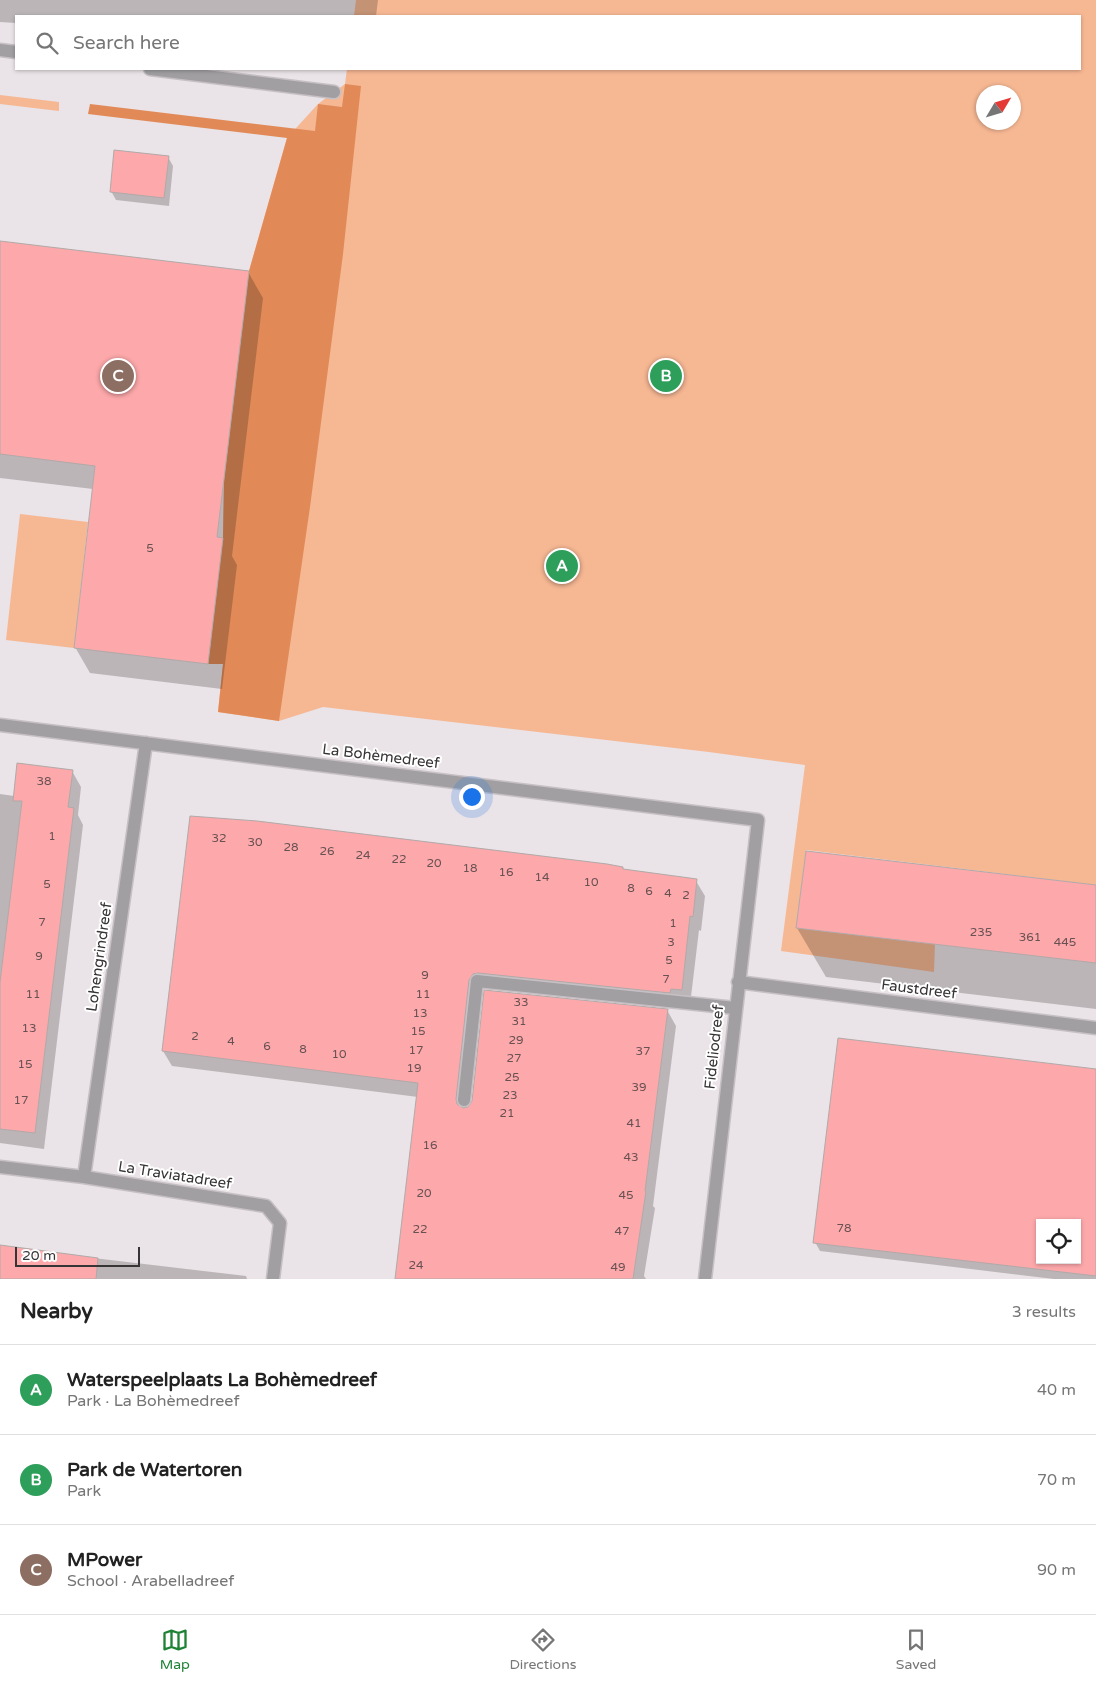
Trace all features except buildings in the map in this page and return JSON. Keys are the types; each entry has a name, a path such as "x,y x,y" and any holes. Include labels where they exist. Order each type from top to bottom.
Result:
{"street":[{"path":"0,50 15,52"},
{"path":"158,70 334,92"},
{"name":"La Bohèmedreef","path":"0,725 758,820"},
{"name":"Lohengrindreef","path":"84,1176 146,743"},
{"name":"Fideliodreef","path":"704,1279 758,820"},
{"path":"464,1100 477,980 735,1008"},
{"name":"Faustdreef","path":"738,982 1096,1028"},
{"name":"La Traviatadreef","path":"0,1167 84,1176 266,1206 280,1223 273,1279"}],"shaded area":[{"path":"356,0 1096,0 1096,885 806,850 796,928 935,944 934,972 781,951 805,765 323,707 279,721 218,712 223,664 208,664 223,538 224,481 249,271 287,138 318,104 345,84 347,70 1081,70 1081,15 354,15"},
{"path":"345,84 361,86 343,254 310,507 279,721 218,712 223,664 208,664 223,538 224,481 249,271 287,138 88,114 90,104 315,131 318,104 342,107"},
{"path":"0,95 59,102 59,111 0,104"},
{"path":"20,514 88,522 74,648 6,640"}],"place":[{"name":"MPower","path":"118,376"},
{"name":"Park de Watertoren","path":"666,376"},
{"name":"Waterspeelplaats La Bohèmedreef","path":"562,566"}]}
